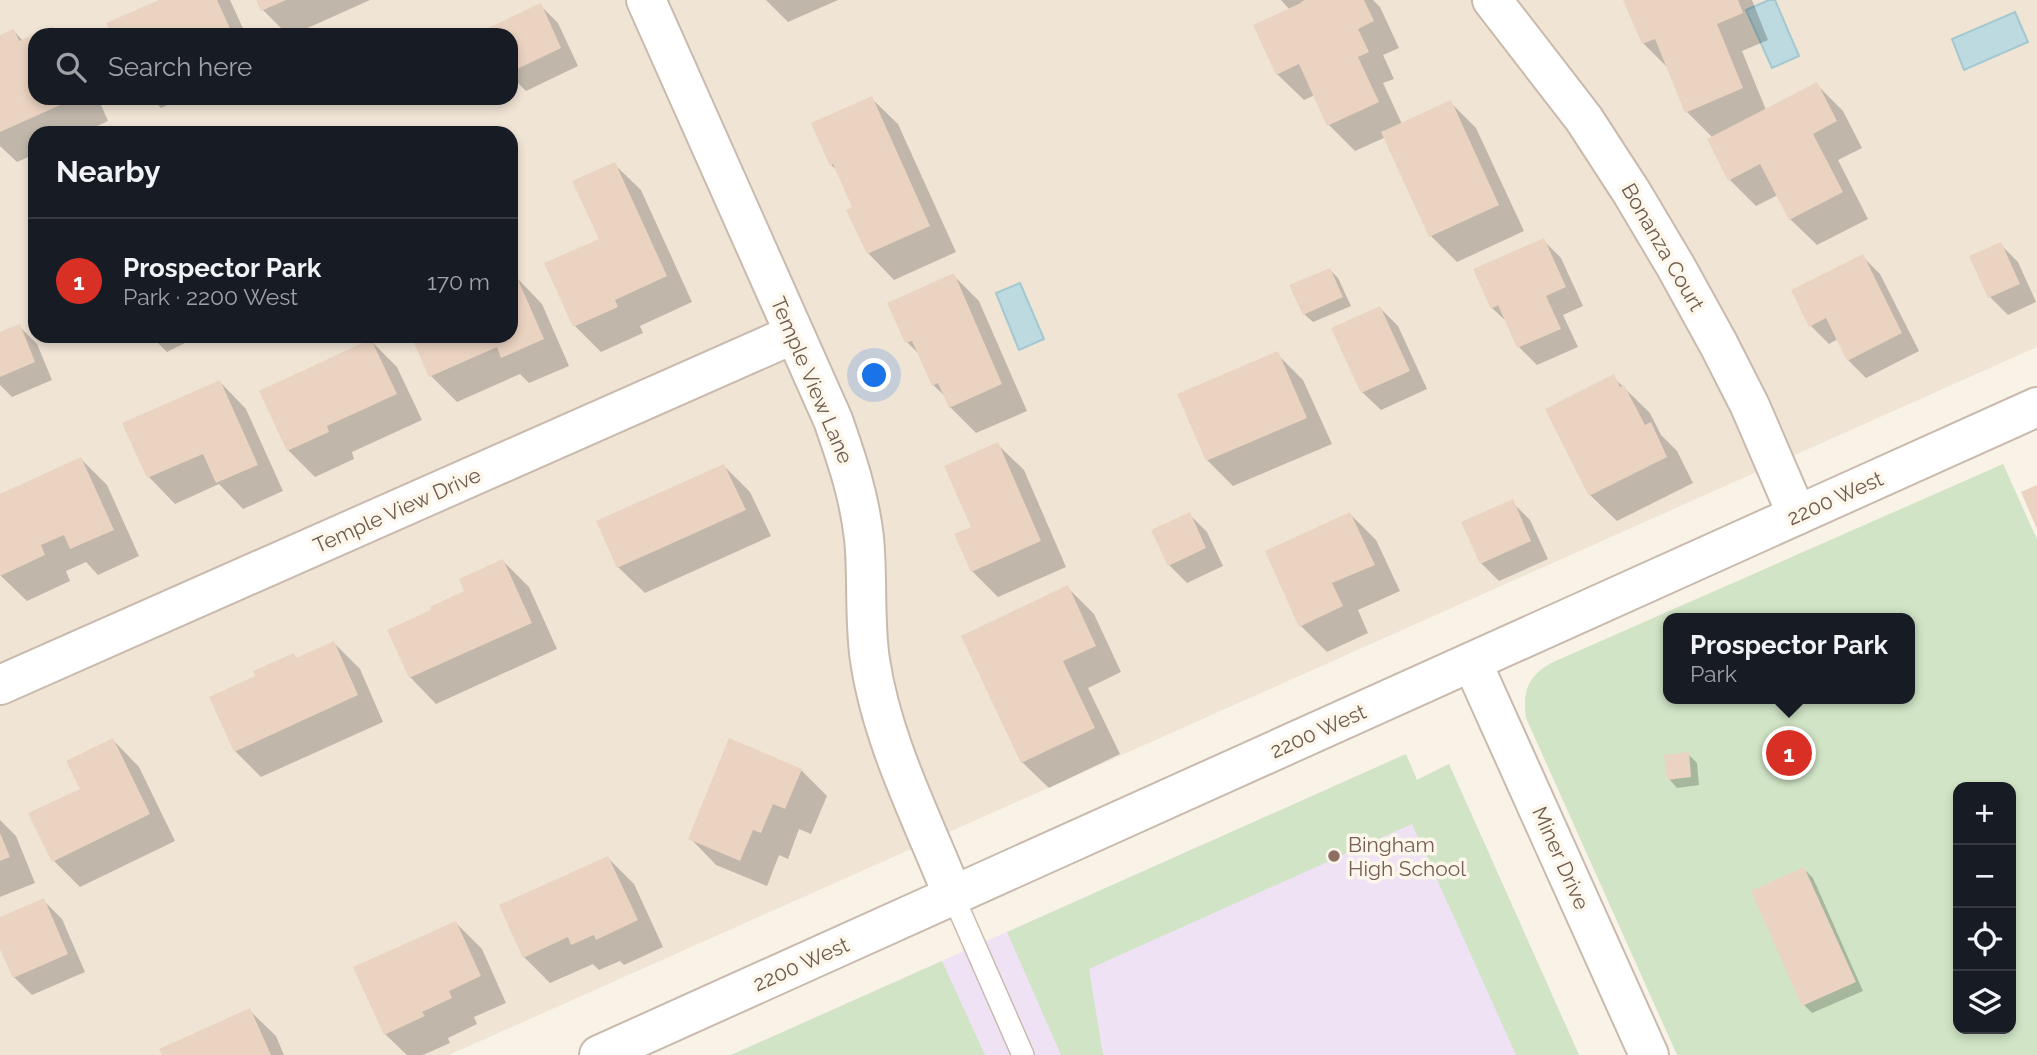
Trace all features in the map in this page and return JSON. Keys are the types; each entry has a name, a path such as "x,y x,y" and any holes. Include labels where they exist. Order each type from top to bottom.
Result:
{"street":[{"name":"Temple View Lane","path":"646,0 833,420 853,477 863,537 870,660 882,713 900,766 953,896"},
{"name":"Bonanza Court","path":"1492,0 1584,119 1645,214 1750,406 1797,515"},
{"name":"Temple View Drive","path":"0,685 794,334"},
{"name":"2200 West","path":"599,1055 2037,407"},
{"name":"Miner Drive","path":"1472,662 1649,1055"}],"lane":[{"path":"953,896 1023,1055"}],"shaded area":[{"path":"0,0 2037,0 2037,347 449,1055 0,1055"},
{"name":"Bingham High School","path":"1406,754 1417,780 1449,764 1579,1055 731,1055"}],"green space":[{"path":"2003,464 2037,539 2037,1055 1677,1055 1526,718 1526,692 1537,674 1551,663 1663,614 1663,704 1915,704 1915,613 1665,613"},
{"path":"1406,754 1417,780 1449,764 1579,1055 1516,1055 1412,824 1089,969 1103,1055 1061,1055 1007,932"},
{"path":"942,961 985,1055 731,1055"}],"water":[{"path":"1775,0 1799,56 1772,68 1746,10"},
{"path":"2015,12 2028,42 1964,70 1952,39"},
{"path":"1020,283 1044,339 1019,350 996,293"}],"building":[{"path":"159,0 217,0 230,28 108,28 106,23"},
{"path":"256,0 286,0 261,11"},
{"path":"1307,0 1364,0 1374,21 1358,29 1369,52 1358,57 1379,102 1327,126 1299,64 1276,75 1253,25"},
{"path":"1623,0 1738,0 1743,13 1717,24 1743,88 1685,113 1655,39 1642,44"},
{"path":"541,3 561,48 518,69 518,28 488,28"},
{"path":"14,29 19,41 28,37 28,105 60,105 0,132 0,35"},
{"path":"1817,82 1837,121 1813,134 1843,192 1789,220 1760,164 1728,181 1707,139"},
{"path":"872,96 930,226 867,254 846,210 852,207 811,123"},
{"path":"1451,100 1499,205 1429,237 1381,132"},
{"path":"615,162 667,276 615,300 618,307 573,327 544,263 599,239 572,181"},
{"path":"1544,238 1566,287 1546,296 1561,329 1517,348 1498,305 1491,309 1473,269"},
{"path":"2001,242 2020,284 1988,298 1969,256"},
{"path":"1863,254 1902,333 1847,361 1826,318 1809,327 1791,290"},
{"path":"1330,268 1343,297 1303,315 1289,285"},
{"path":"954,273 1002,384 949,408 938,383 932,386 912,341 905,343 887,303"},
{"path":"518,280 544,339 501,358 497,347 429,377 414,343 518,343"},
{"path":"1380,306 1410,371 1361,393 1331,328"},
{"path":"20,324 35,362 0,377 0,332"},
{"path":"362,343 373,343 397,394 327,426 329,432 287,451 259,391"},
{"path":"1278,351 1307,418 1206,461 1177,394"},
{"path":"1614,374 1620,387 1624,385 1645,425 1651,422 1667,457 1589,496 1545,409"},
{"path":"220,380 258,465 216,483 203,454 147,478 122,423"},
{"path":"998,442 1041,541 971,572 954,534 971,527 944,466"},
{"path":"81,457 114,530 70,549 64,535 41,545 45,555 0,576 0,494"},
{"path":"724,464 746,510 617,568 596,521"},
{"path":"2037,485 2037,529 2021,492"},
{"path":"1513,499 1531,541 1480,564 1461,522"},
{"path":"1190,512 1206,548 1168,566 1151,530"},
{"path":"1350,512 1375,565 1332,583 1343,606 1299,627 1265,551"},
{"path":"503,559 532,623 409,678 387,630 464,591 459,579"},
{"path":"1068,585 1096,646 1063,661 1095,728 1021,763 961,636"},
{"path":"334,641 358,695 234,752 209,697 255,676 253,671 294,653 296,658"},
{"path":"113,738 150,814 52,862 28,813 80,789 66,761"},
{"path":"729,738 802,769 785,809 773,804 761,833 753,830 740,861 688,839"},
{"path":"1689,752 1691,777 1667,780 1664,755"},
{"path":"0,833 10,857 0,861"},
{"path":"608,856 638,920 596,940 594,935 571,945 568,937 523,958 499,905"},
{"path":"1804,867 1856,982 1802,1006 1751,891"},
{"path":"44,898 68,954 13,978 0,949 0,917"},
{"path":"456,921 481,976 449,991 452,998 422,1012 425,1016 384,1035 353,967"},
{"path":"250,1008 271,1055 162,1055 159,1049"}],"place":[{"name":"Prospector Park","path":"1789,753"},
{"name":"Bingham High School","path":"1334,856"}]}
